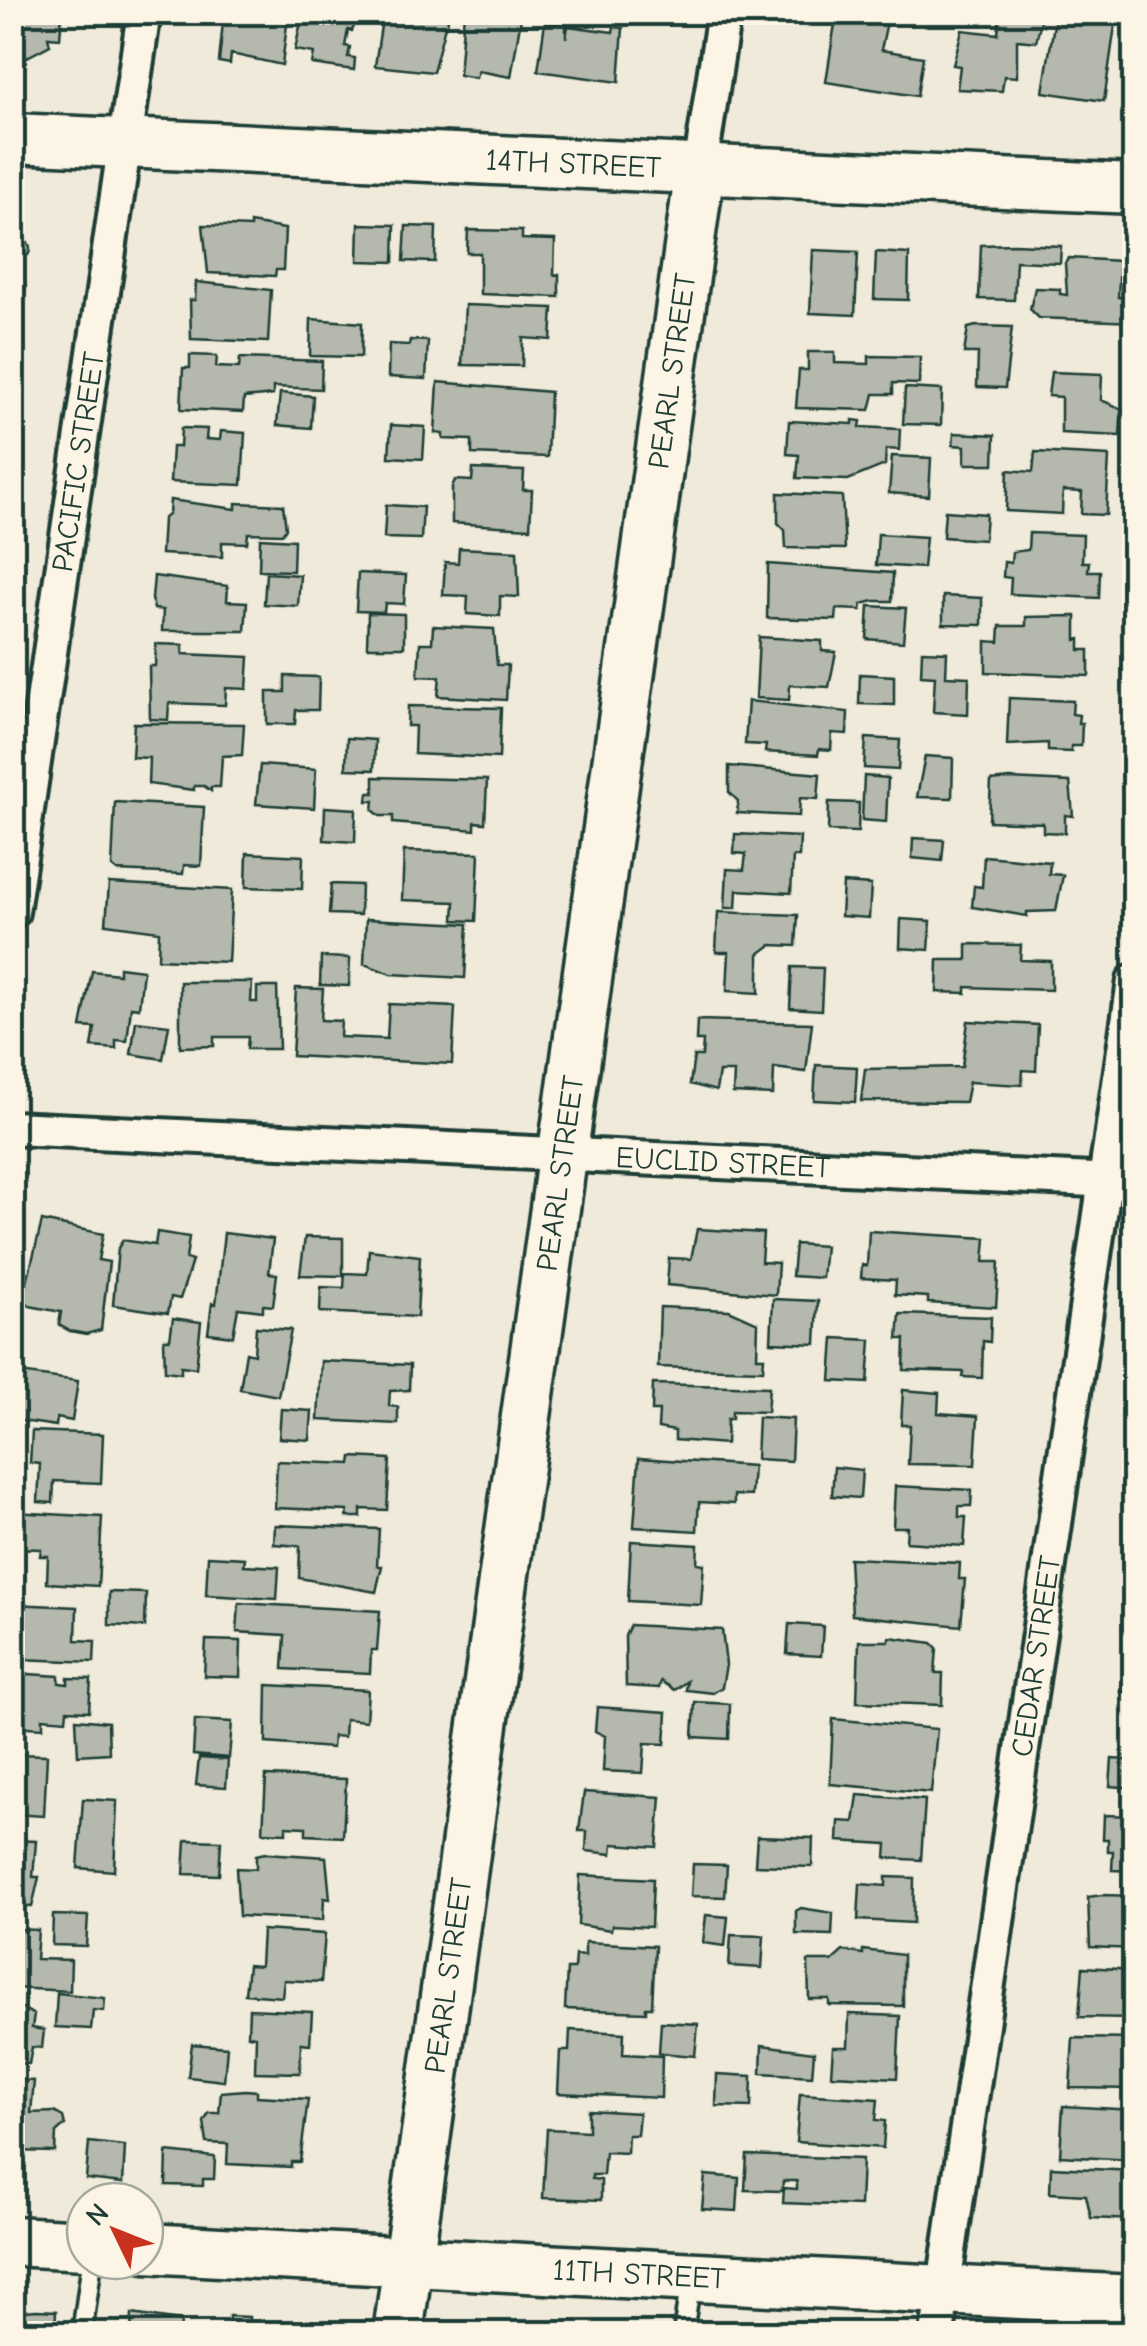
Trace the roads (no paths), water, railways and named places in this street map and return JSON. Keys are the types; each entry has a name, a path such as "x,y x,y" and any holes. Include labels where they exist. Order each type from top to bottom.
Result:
{"street":[{"name":"PACIFIC STREET","path":"12,912 144,12"},
{"name":"PEARL STREET","path":"398,2334 559,1154 724,12"},
{"name":"14TH STREET","path":"12,138 1134,189"},
{"name":"CEDAR STREET","path":"940,2312 1121,1181 1134,981"},
{"name":"EUCLID STREET","path":"12,1128 1121,1181"},
{"path":"12,2241 65,2244"},
{"name":"11TH STREET","path":"165,2249 691,2278 940,2312 1134,2300"}],"lane":[{"path":"683,2334 691,2278"},
{"path":"82,2334 89,2281"}]}
